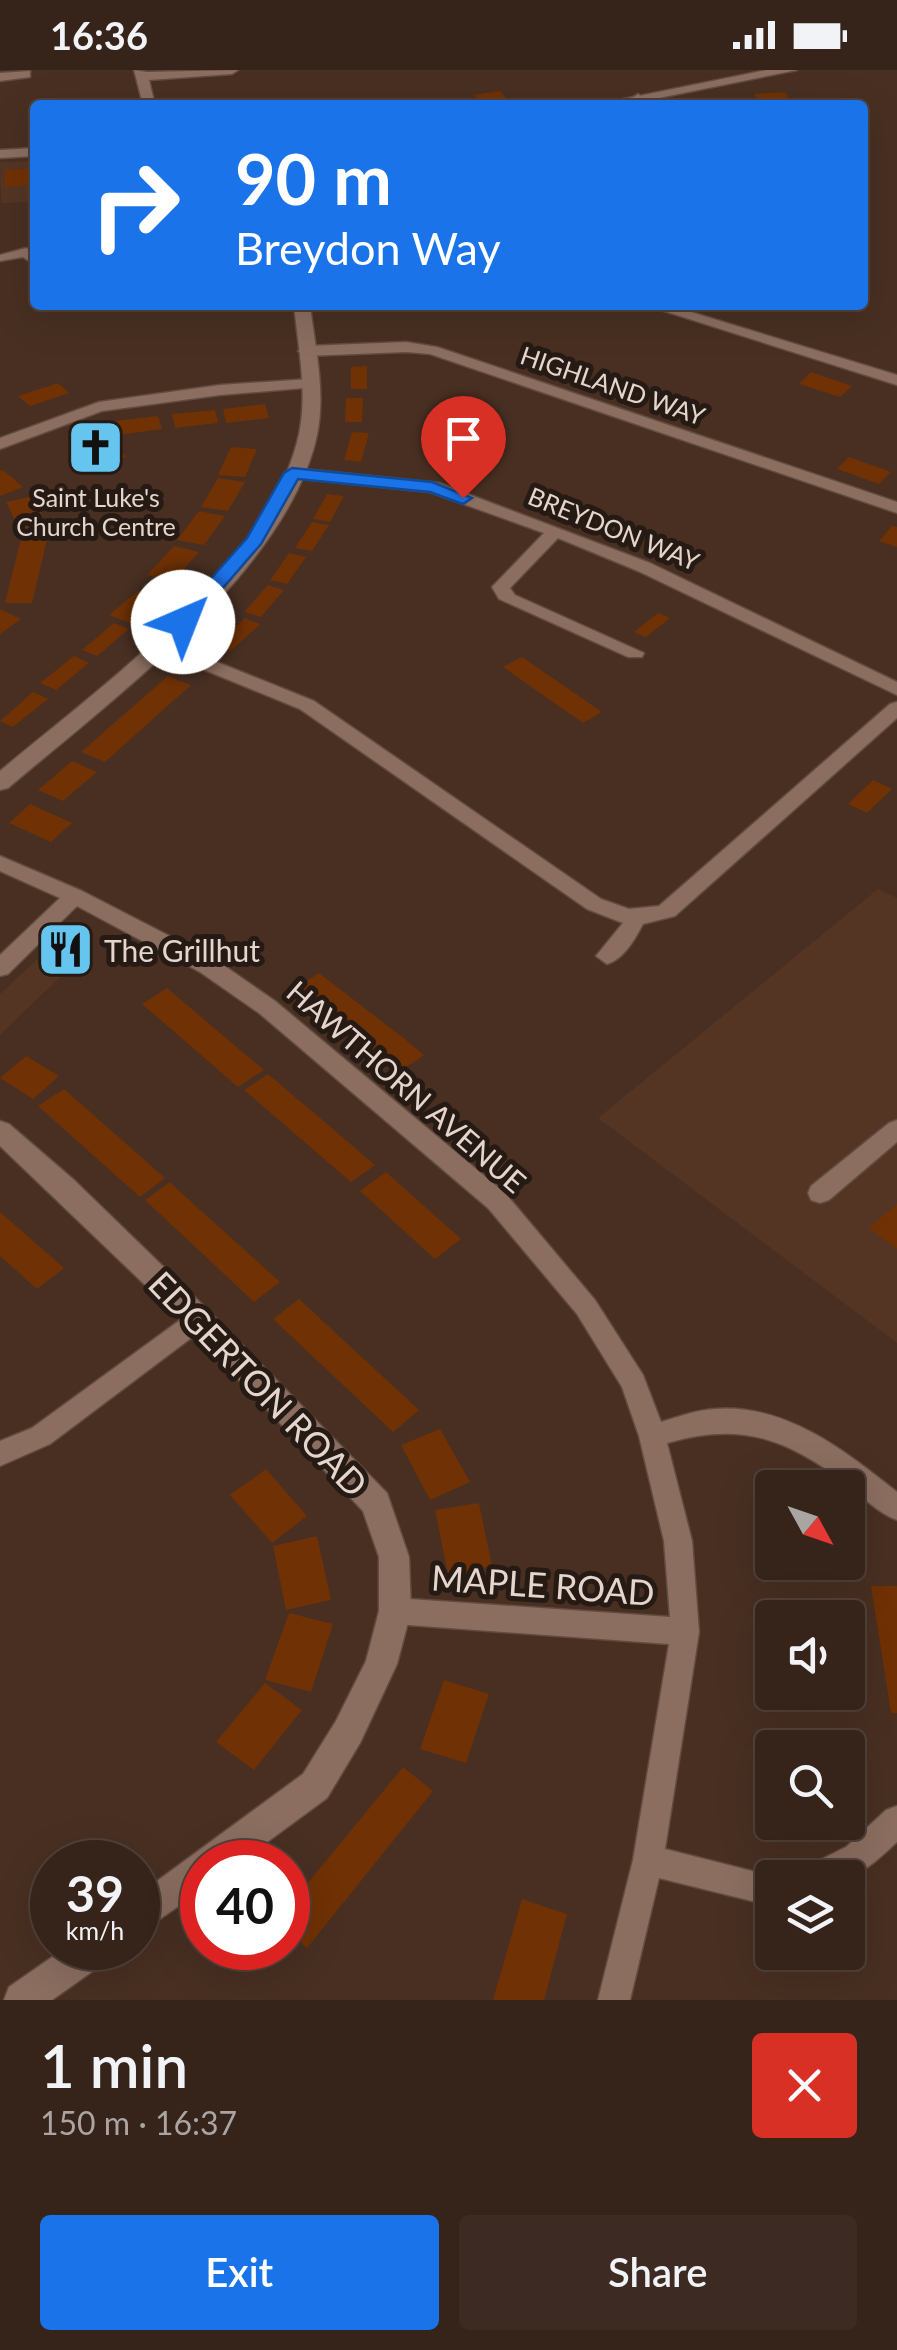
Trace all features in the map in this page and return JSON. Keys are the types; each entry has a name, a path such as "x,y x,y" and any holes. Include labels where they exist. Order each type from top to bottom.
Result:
{"street":[{"path":"148,100 142,73 232,70"},
{"path":"651,100 790,70"},
{"path":"0,77 26,74"},
{"path":"0,154 30,152"},
{"path":"6,258 30,254"},
{"path":"0,783 160,645 220,584 255,540 305,447 310,384 302,310"},
{"path":"670,310 897,380"},
{"path":"701,319 714,310"},
{"name":"HIGHLAND WAY","path":"306,351 406,347 432,350 897,508"},
{"path":"0,444 99,407 220,390 310,384"},
{"name":"BREYDON WAY","path":"292,473 432,488 556,532 644,567 897,689"},
{"path":"556,532 500,588 508,600 635,653"},
{"path":"160,645 307,706 594,904 622,918 667,911 897,708"},
{"name":"HAWTHORN AVENUE","path":"0,862 75,896 208,966 267,1008 497,1201 586,1308 634,1383 652,1436 678,1541 685,1632 648,1860 614,2000"},
{"path":"0,968 75,896"},
{"path":"607,956 636,918"},
{"path":"820,1193 897,1129"},
{"name":"EDGERTON ROAD","path":"0,1131 65,1188 198,1318 376,1503 394,1557 396,1611 381,1664 348,1732 315,1786 242,1840"},
{"path":"0,1454 41,1436 198,1318"},
{"path":"652,1436 718,1420 781,1428 820,1448 897,1508"},
{"name":"MAPLE ROAD","path":"396,1611 685,1632"},
{"path":"853,1860 897,1821"},
{"path":"648,1860 755,1886"},
{"path":"22,2000 64,1970"}],"shaded area":[{"path":"30,161 30,202 1,203 0,162"},
{"path":"878,889 897,898 897,1343 598,1118"},
{"path":"62,936 89,949 0,1035 0,994"}],"building":[{"path":"500,91 507,99 479,100 474,95"},
{"path":"785,92 789,99 757,100 754,94"},
{"path":"30,168 30,185 5,187 5,170"},
{"path":"367,366 367,389 351,389 351,367"},
{"path":"811,372 852,386 840,397 799,384"},
{"path":"58,383 69,393 30,406 18,396"},
{"path":"346,398 363,398 362,422 345,422"},
{"path":"265,404 269,418 226,423 223,409"},
{"path":"215,410 218,423 175,428 172,414"},
{"path":"158,416 162,429 119,435 115,421"},
{"name":"Saint Luke's Church Centre","path":"100,427 126,457 89,466 69,452 75,450 72,446 87,441 80,433"},
{"path":"352,432 369,433 361,462 344,460"},
{"path":"231,447 257,449 245,477 218,475"},
{"path":"849,457 891,472 879,484 837,469"},
{"path":"3,470 23,487 0,496"},
{"path":"218,478 245,482 228,511 201,507"},
{"path":"327,494 344,496 330,522 313,519"},
{"path":"33,496 43,516 16,522 6,502"},
{"path":"199,511 225,516 204,545 177,540"},
{"path":"312,522 329,525 312,551 295,548"},
{"path":"892,526 897,527 897,547 879,541"},
{"path":"24,527 50,527 32,603 5,603"},
{"path":"174,546 199,552 172,582 147,575"},
{"path":"289,553 306,557 287,584 270,580"},
{"path":"268,585 284,590 261,617 244,612"},
{"path":"138,591 162,599 133,624 109,615"},
{"path":"0,609 21,619 0,634"},
{"path":"658,613 670,618 646,637 634,632"},
{"path":"245,618 260,624 231,651 216,645"},
{"path":"114,623 129,629 97,656 82,650"},
{"path":"74,656 89,663 56,690 40,683"},
{"path":"522,657 602,712 583,723 503,667"},
{"path":"168,676 191,685 105,762 81,752"},
{"path":"33,692 48,699 13,727 0,721"},
{"path":"72,761 97,772 63,801 38,790"},
{"path":"873,780 892,789 867,813 848,804"},
{"path":"30,804 72,823 51,842 9,823"},
{"path":"319,973 424,1055 402,1070 297,987"},
{"path":"167,988 264,1070 238,1087 142,1004"},
{"path":"26,1056 59,1076 33,1099 0,1078"},
{"path":"268,1074 375,1165 351,1182 244,1090"},
{"path":"64,1089 165,1178 140,1197 38,1106"},
{"path":"386,1172 461,1239 435,1259 360,1191"},
{"path":"170,1182 280,1282 254,1302 145,1200"},
{"path":"897,1204 897,1249 869,1228"},
{"path":"0,1212 64,1268 37,1289 0,1256"},
{"path":"299,1299 419,1410 393,1432 273,1319"},
{"path":"440,1429 470,1482 430,1500 401,1445"},
{"path":"266,1469 307,1516 272,1543 230,1495"},
{"path":"479,1503 492,1566 448,1574 435,1510"},
{"path":"317,1536 331,1600 286,1610 273,1546"},
{"path":"871,1586 897,1586 897,1713 891,1713"},
{"path":"289,1613 333,1624 311,1692 265,1680"},
{"path":"444,1680 489,1694 466,1763 420,1749"},
{"path":"265,1683 302,1710 254,1770 216,1742"},
{"path":"403,1767 433,1791 310,1944 310,1880"},
{"path":"522,1899 567,1914 544,2000 493,2000"}],"place":[{"name":"Saint Luke's Church Centre","path":"96,448"},
{"name":"The Grillhut","path":"65,950"}],"route":[{"path":"183,622 255,540 292,473 432,488 463,498"}]}
